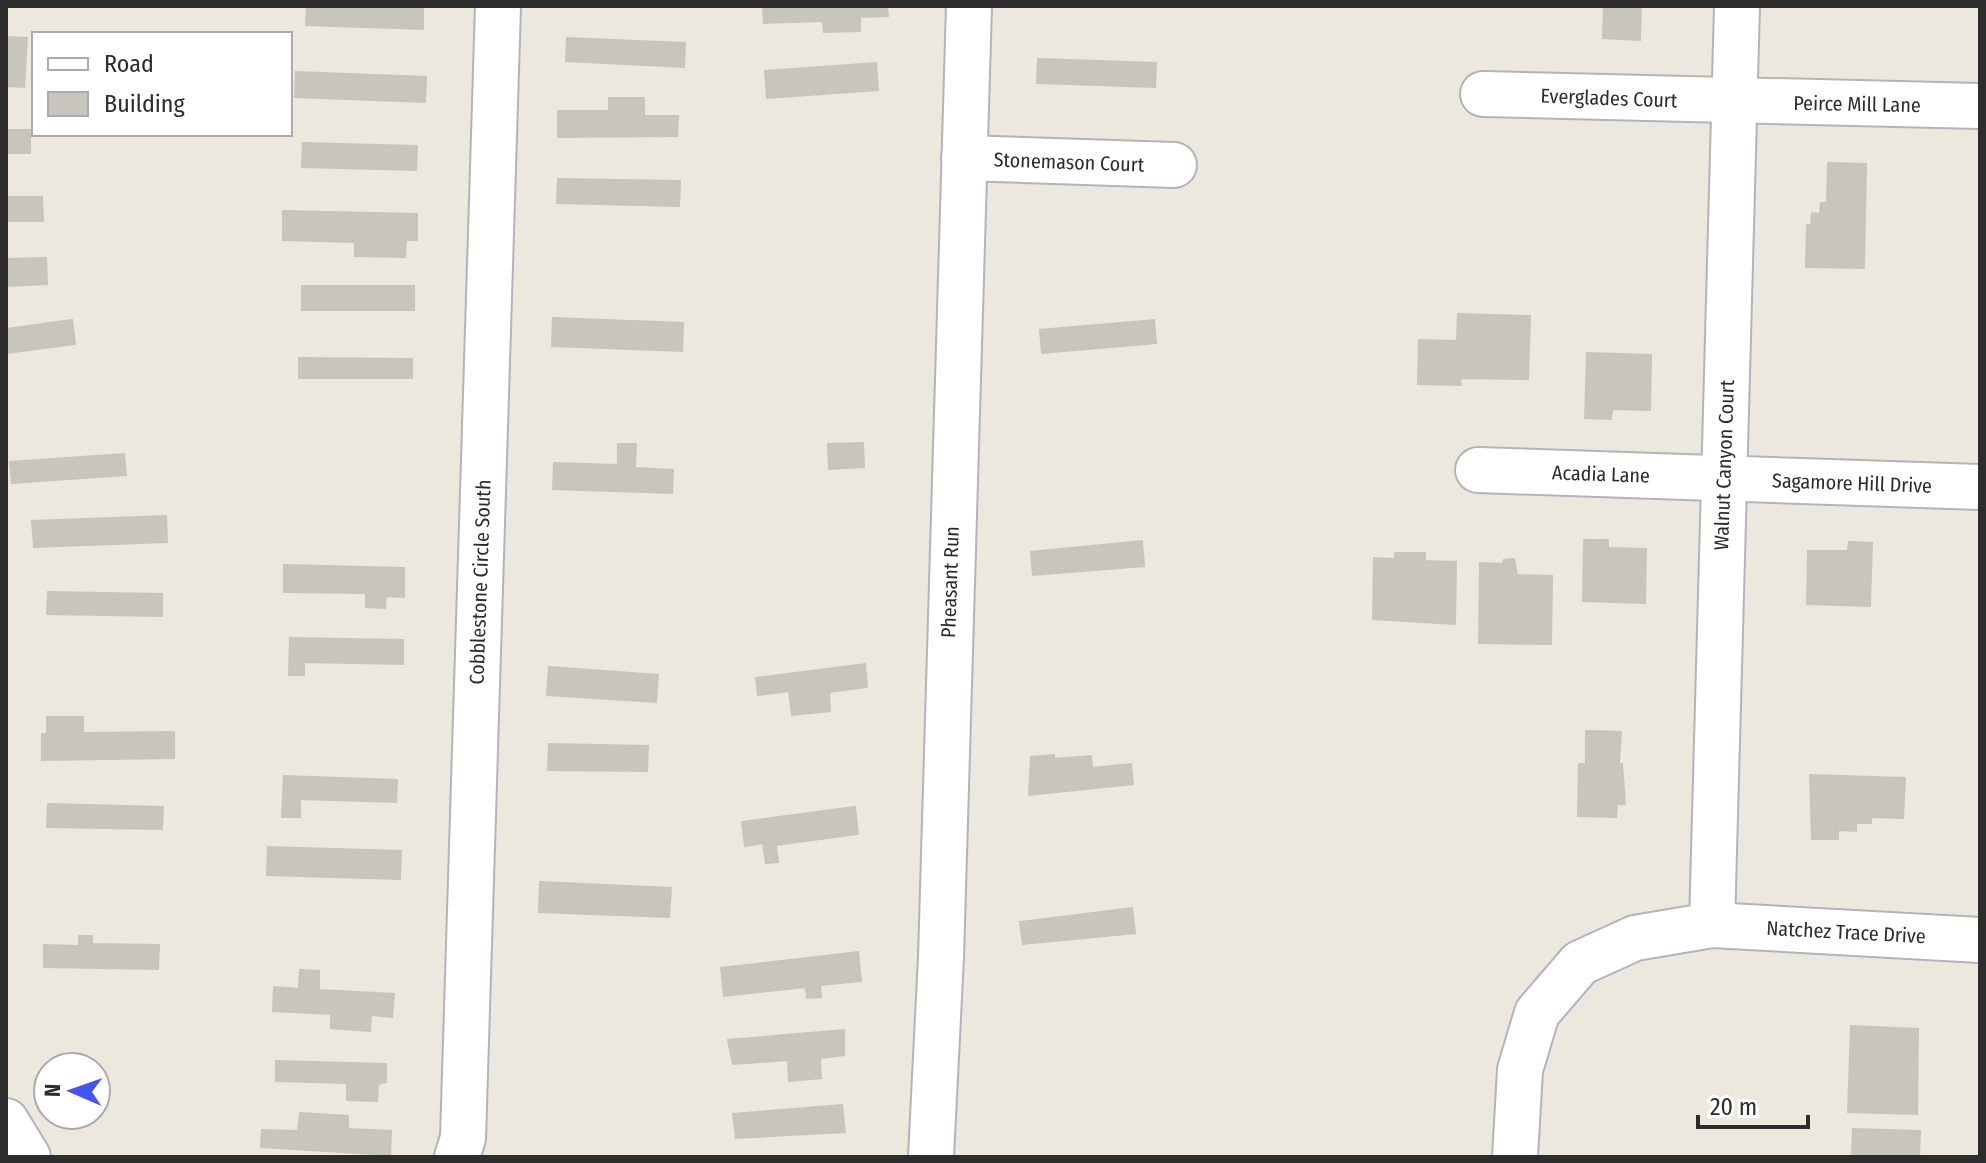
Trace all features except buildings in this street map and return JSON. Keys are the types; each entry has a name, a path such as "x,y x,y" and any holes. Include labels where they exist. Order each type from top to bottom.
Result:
{"street":[{"name":"Cobblestone Circle South","path":"457,1157 464,1122 498,6"},
{"name":"Pheasant Run","path":"931,1157 941,957 969,6"},
{"name":"Walnut Canyon Court","path":"1712,925 1737,6"},
{"name":"Everglades Court","path":"1483,94 1734,101"},
{"name":"Peirce Mill Lane","path":"1734,101 1980,106"},
{"name":"Stonemason Court","path":"964,158 1174,165"},
{"name":"Acadia Lane","path":"1478,470 1724,479"},
{"name":"Sagamore Hill Drive","path":"1724,479 1980,487"},
{"name":"Natchez Trace Drive","path":"1515,1157 1520,1070 1537,1013 1580,963 1635,938 1712,925 1980,940"},
{"path":"6,1121 28,1157"}]}
